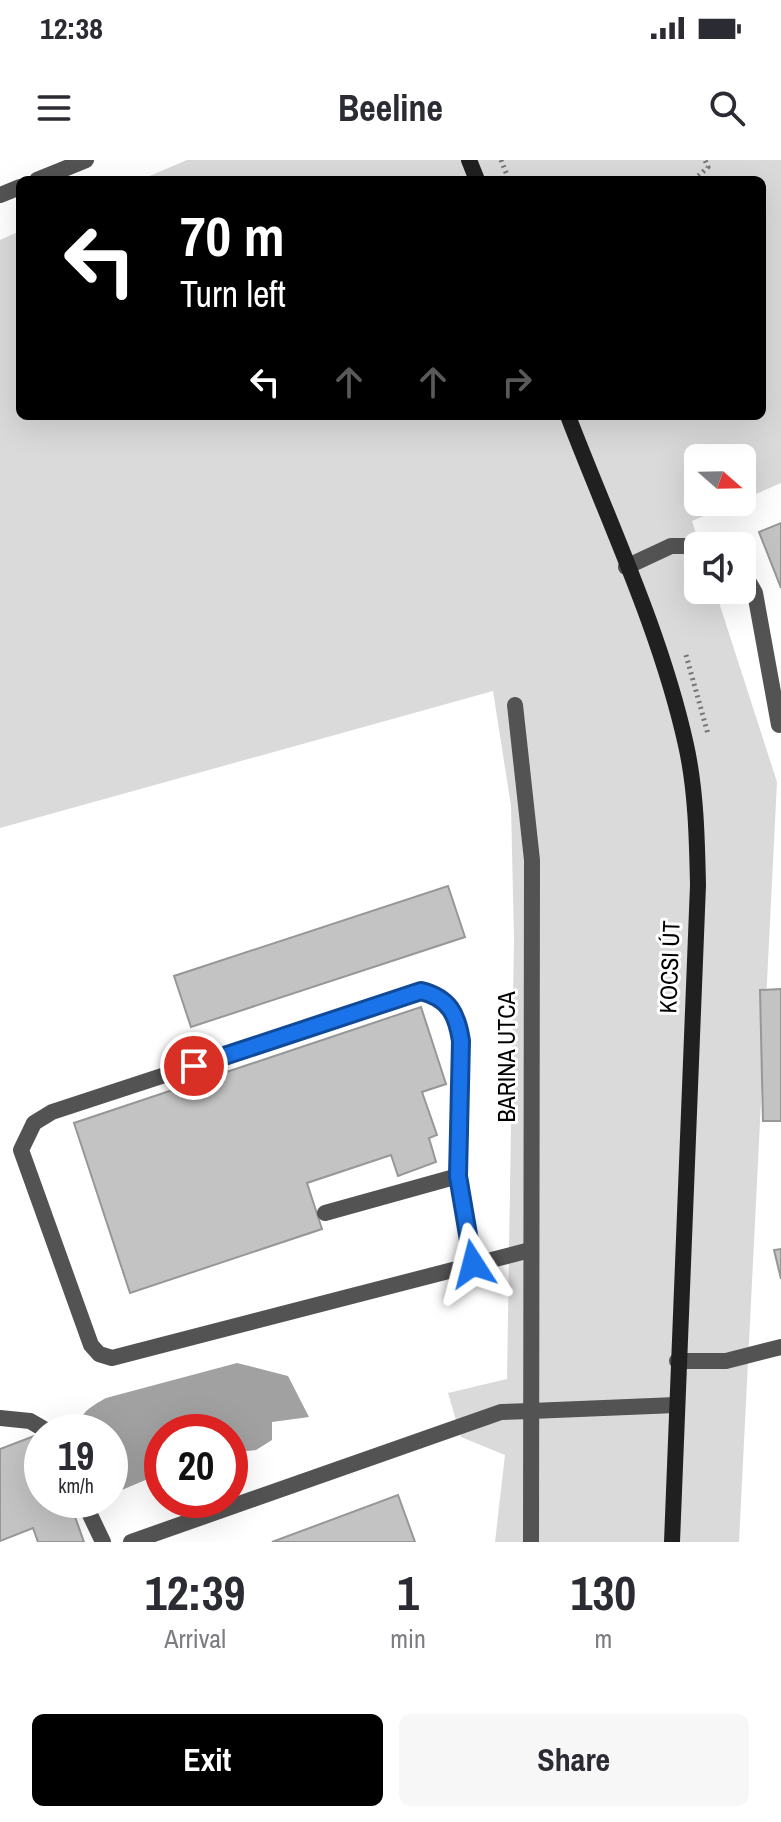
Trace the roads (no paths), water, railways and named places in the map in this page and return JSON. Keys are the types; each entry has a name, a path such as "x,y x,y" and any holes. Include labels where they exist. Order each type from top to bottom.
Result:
{"main road":[{"name":"KOCSI ÚT","path":"570,420 677,706 693,790 697,838 672,1542"}],"street":[{"path":"47,176 86,160"},
{"path":"626,567 671,546 684,546"},
{"path":"756,596 776,663 779,725"},
{"name":"BARINA UTCA","path":"515,705 532,860 531,1542"},
{"path":"473,1264 458,1176 461,1041 458,1019 450,1006 436,995 421,991 52,1112 34,1123 21,1150 91,1345 99,1354 112,1358 530,1250"},
{"path":"325,1213 458,1176"},
{"path":"677,1361 726,1361 781,1347"},
{"path":"131,1542 501,1412 676,1405"},
{"path":"0,1418 24,1420"},
{"path":"92,1518 103,1542"}]}
